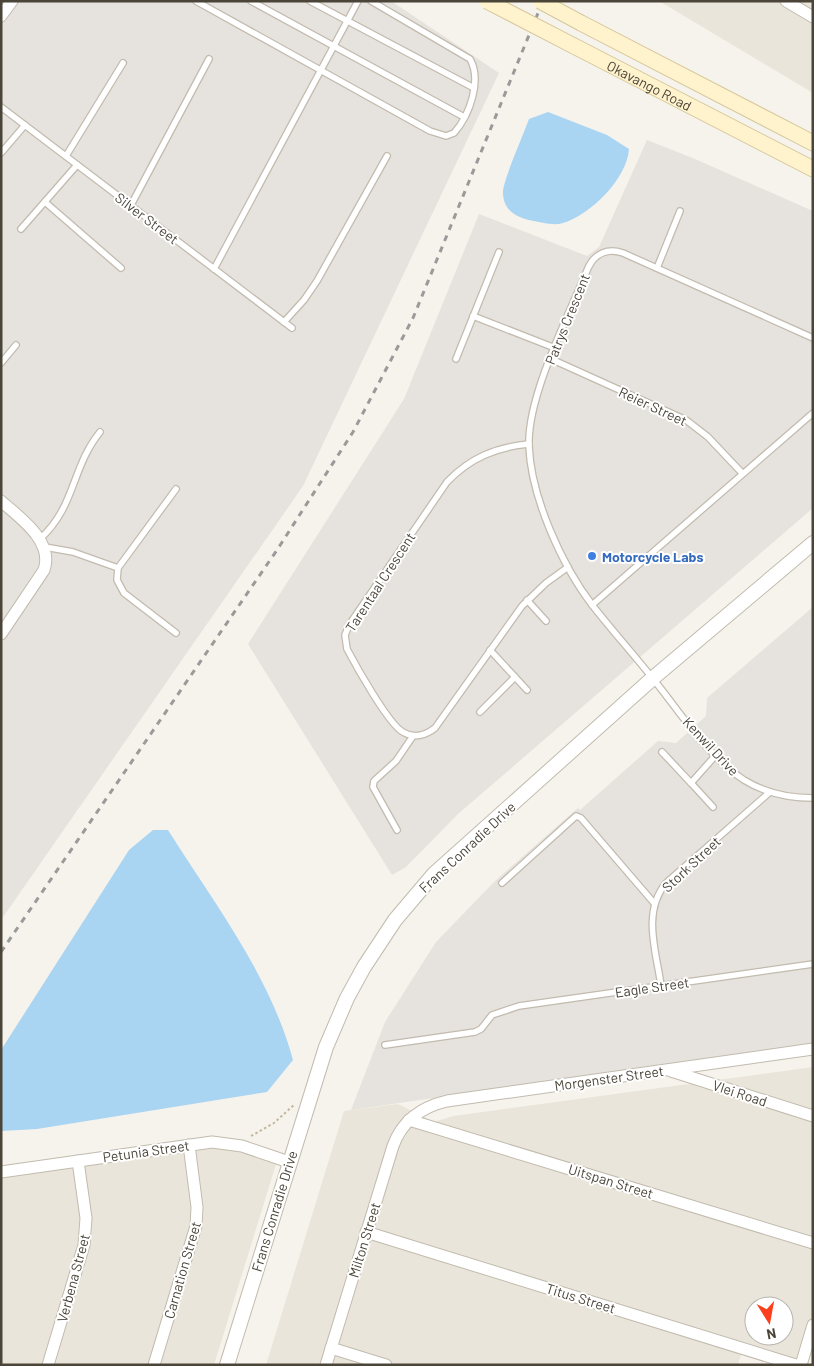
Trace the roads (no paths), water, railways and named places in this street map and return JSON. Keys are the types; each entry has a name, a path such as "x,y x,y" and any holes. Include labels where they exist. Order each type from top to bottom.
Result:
{"main road":[{"name":"Okavango Road","path":"487,1 813,169"},
{"name":"Okavango Road","path":"540,1 813,143"}],"street":[{"path":"1,16 12,1"},
{"path":"786,1 813,17"},
{"path":"1,501 42,543 47,557 44,570 1,634"},
{"name":"Frans Conradie Drive","path":"226,1365 329,1038 360,975 394,920 434,874 653,678 813,543"},
{"name":"Morgenster Street","path":"409,1120 426,1108 446,1101 813,1049"},
{"name":"Vlei Road","path":"667,1070 813,1116"},
{"name":"Milton Street","path":"326,1365 393,1146 409,1120"},
{"name":"Uitspan Street","path":"409,1120 813,1243"},
{"name":"Petunia Street","path":"1,1172 188,1145 223,1143 242,1146 289,1162"},
{"name":"Carnation Street","path":"154,1365 196,1226 198,1207 188,1145"},
{"name":"Verbena Street","path":"48,1365 87,1231 78,1161"},
{"name":"Titus Street","path":"366,1232 796,1365"},
{"path":"800,1365 813,1325"},
{"path":"331,1348 386,1365"}],"lane":[{"path":"196,1 442,135 454,133 464,117 474,88 476,75 470,60 371,1"},
{"path":"251,1 464,117"},
{"path":"310,1 474,88"},
{"path":"214,269 358,1"},
{"path":"131,206 209,59"},
{"path":"66,156 123,64"},
{"name":"Silver Street","path":"1,107 292,328"},
{"path":"1,153 25,126"},
{"path":"284,322 304,300 317,281 387,156"},
{"path":"21,229 77,165"},
{"path":"45,202 121,268"},
{"path":"657,268 680,211"},
{"name":"Patrys Crescent","path":"653,678 592,604 568,567 536,485 529,444 532,411 555,348 588,268 597,255 607,251 618,251 813,338"},
{"path":"456,359 499,252"},
{"path":"474,316 555,348"},
{"path":"1,363 16,345"},
{"name":"Reier Street","path":"551,359 686,420 708,437 742,472"},
{"path":"592,604 742,472 813,413"},
{"path":"100,432 88,446 81,461 68,502 42,543 118,568"},
{"name":"Tarentaal Crescent","path":"413,736 402,732 393,724 347,649 345,640 346,630 440,491 455,473 484,454 505,447 529,444"},
{"path":"176,489 118,568 117,580 124,593 176,633"},
{"path":"397,830 373,787 374,781 396,761 413,736 425,734 436,728 527,600 568,567"},
{"path":"527,600 546,621"},
{"path":"490,650 527,690"},
{"path":"480,712 515,677"},
{"name":"Kenwil Drive","path":"653,678 716,755 741,778 770,792 793,798 813,798"},
{"path":"662,752 713,807"},
{"path":"691,783 716,755"},
{"name":"Stork Street","path":"661,985 651,921 654,903 666,883 770,792"},
{"path":"502,883 576,816 581,818 654,903"},
{"name":"Eagle Street","path":"385,1045 474,1032 481,1029 492,1015 519,1006 813,964"}],"water":[{"path":"548,112 607,135 629,149 622,172 605,194 595,204 574,219 558,224 537,222 516,215 507,207 503,192 529,119"},
{"path":"153,830 168,830 222,912 270,998 293,1060 267,1092 37,1129 1,1131 1,1050 129,850"}],"railway":[{"path":"1,952 277,550 353,432 413,318 543,1"}],"place":[{"name":"Motorcycle Labs","path":"592,556"}]}
